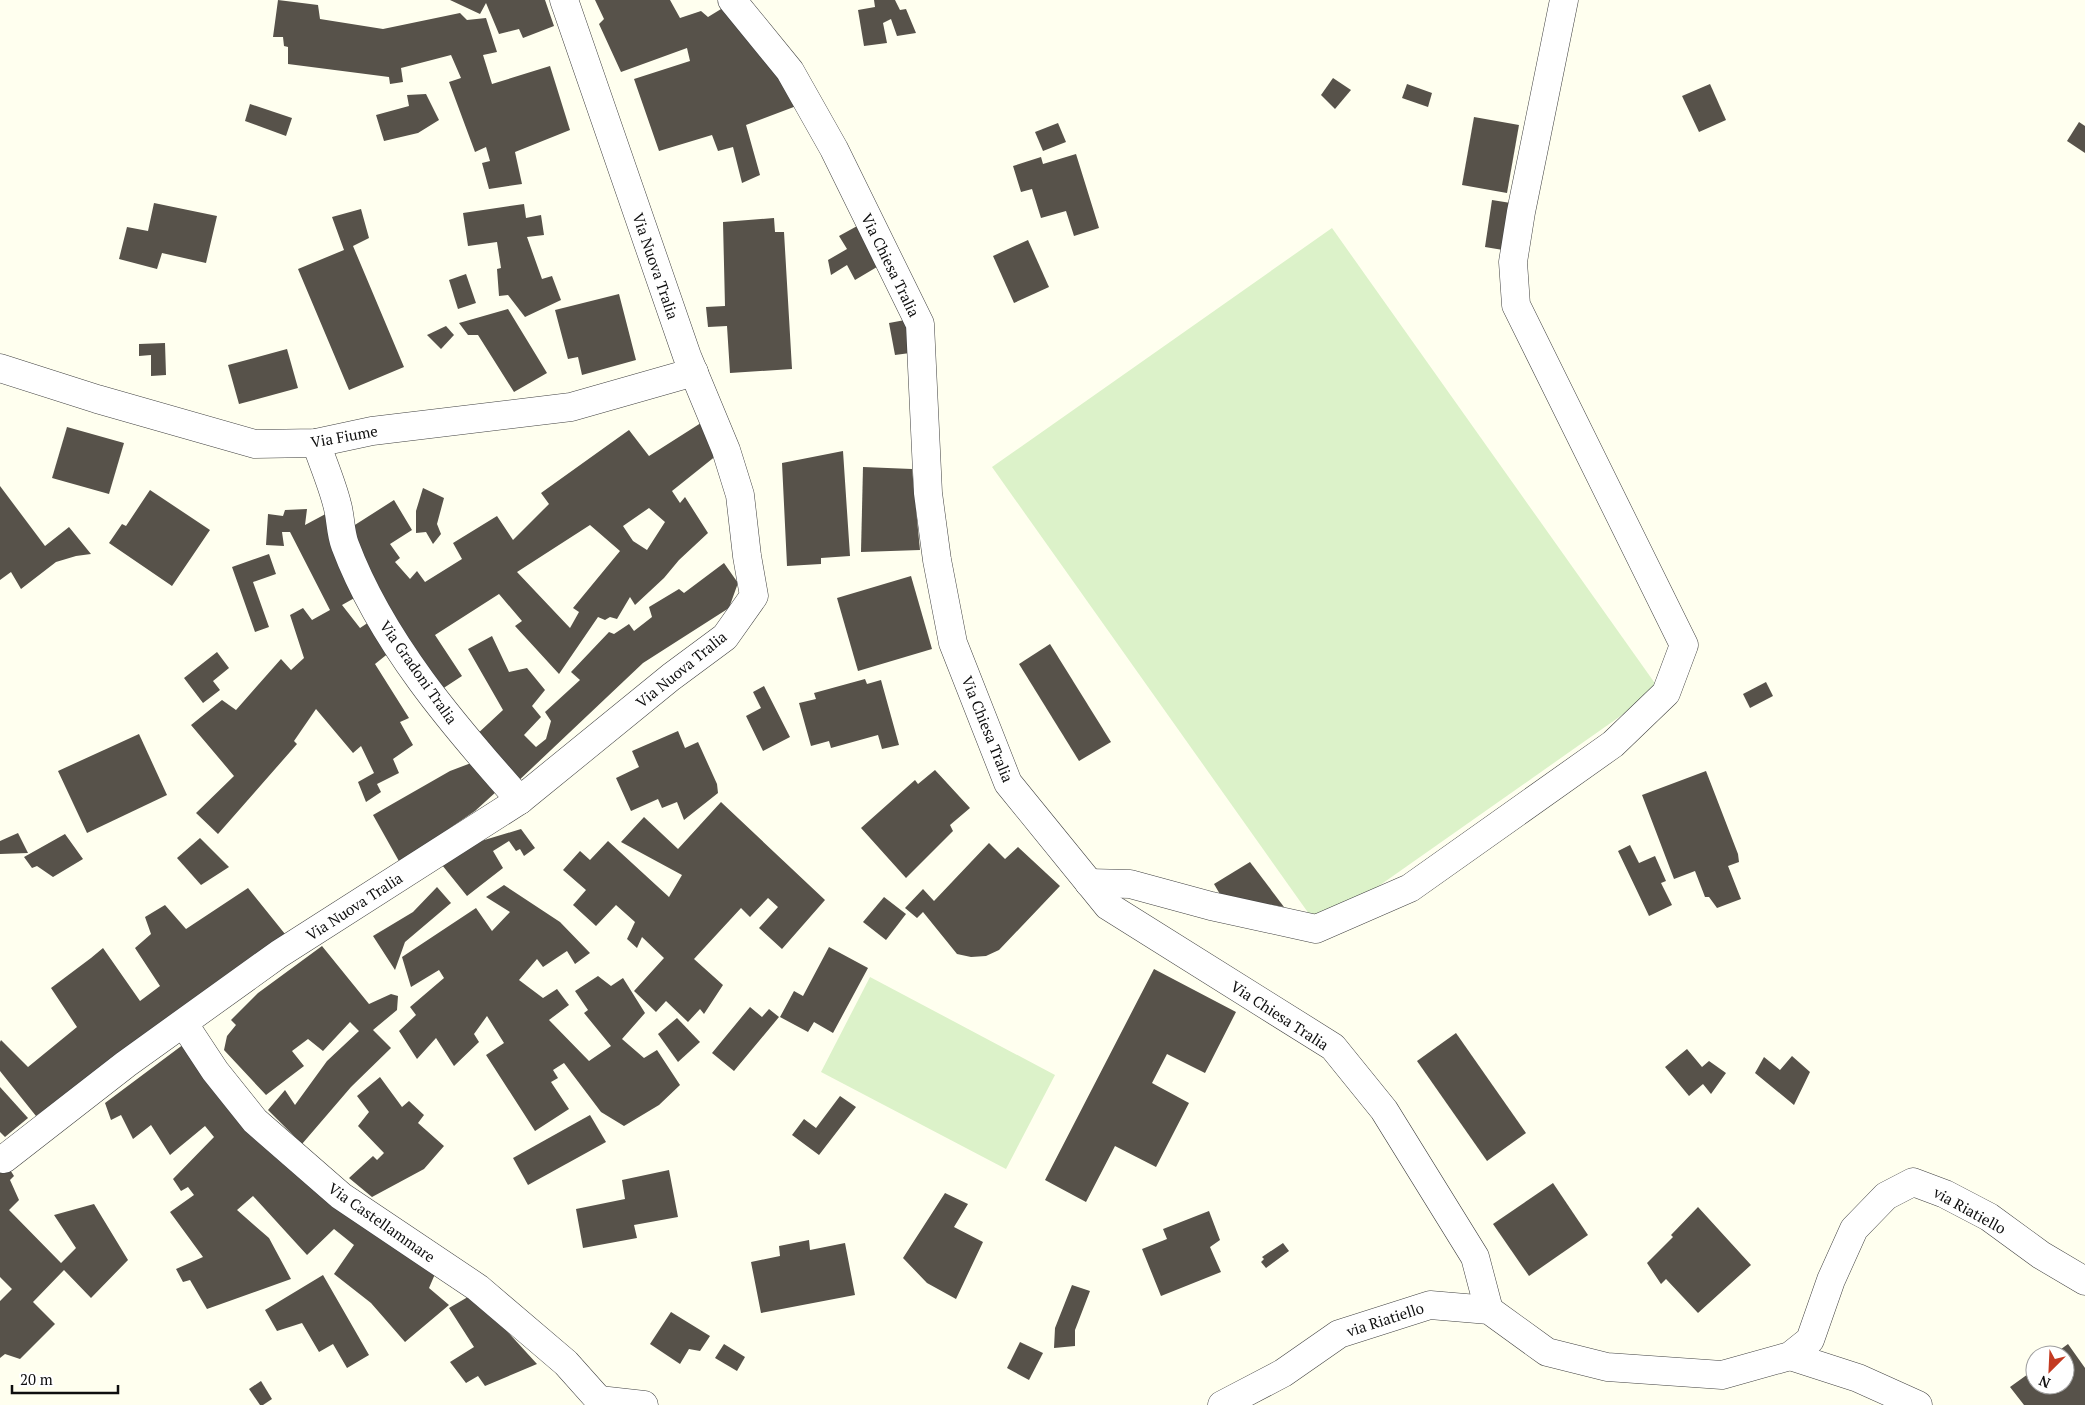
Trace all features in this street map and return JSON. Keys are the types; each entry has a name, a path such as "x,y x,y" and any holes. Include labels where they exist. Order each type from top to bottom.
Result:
{"street":[{"name":"Via Nuova Tralia","path":"4,1159 126,1064 279,954 520,800 671,677 724,637 754,596 740,495 726,450 694,372 564,0"},
{"name":"Via Chiesa Tralia","path":"732,0 790,70 834,149 920,324 928,493 936,560 953,643 1008,783 1108,906 1332,1047 1384,1110 1475,1257 1489,1310"},
{"path":"1089,883 1130,884 1211,906 1316,929 1410,888 1613,744 1666,693 1684,646 1516,305 1515,254 1564,0"},
{"name":"Via Fiume","path":"0,368 97,399 255,444 316,443 372,431 571,407 694,372"},
{"name":"Via Gradoni Tralia","path":"316,443 337,504 344,543 365,592 399,649 470,744 520,800"},
{"name":"Via Castellammare","path":"184,1024 215,1071 255,1121 341,1196 478,1288 566,1363 593,1402"},
{"name":"via Riatiello","path":"1222,1405 1283,1373 1339,1334 1430,1305 1489,1310 1547,1352 1607,1367 1722,1375 1790,1356 1810,1340 1831,1280 1854,1229 1886,1196 1913,1182 1945,1194 1989,1217 2041,1254 2085,1281"},
{"path":"1790,1356 1858,1378 1918,1405"},
{"path":"593,1402 644,1405"}],"green space":[{"path":"1332,228 1659,689 1319,928 992,467"},
{"path":"870,977 1055,1075 1006,1169 821,1072"}],"building":[{"path":"278,0 318,5 320,19 383,29 460,13 467,20 486,18 497,52 483,55 492,84 550,66 570,130 515,152 522,184 489,189 482,163 490,161 486,147 475,152 449,82 461,78 451,55 401,68 403,82 390,84 389,77 288,64 288,47 284,46 283,37 273,37"},
{"path":"450,0 545,0 554,26 523,38 519,29 499,34 486,3 480,14"},
{"path":"595,0 670,0 680,18 701,11 708,17 726,6 799,105 746,125 760,175 742,183 733,147 718,151 712,135 659,151 634,79 690,61 687,48 621,72 599,24 604,19"},
{"path":"874,0 895,0 900,10 906,9 916,33 897,36 891,19 883,23 887,43 864,46 858,10 875,7"},
{"path":"1333,78 1351,90 1335,109 1321,95"},
{"path":"1407,84 1432,93 1428,107 1402,98"},
{"path":"1710,84 1726,120 1699,132 1682,96"},
{"path":"426,94 439,120 418,133 384,141 376,115 409,106 407,95"},
{"path":"250,104 292,118 286,136 245,121"},
{"path":"1474,117 1519,125 1507,193 1462,185"},
{"path":"2079,122 2085,126 2085,153 2067,141"},
{"path":"1058,123 1066,142 1043,151 1035,132"},
{"path":"1076,154 1099,228 1074,236 1066,211 1041,218 1032,189 1021,192 1013,166 1041,157 1043,164"},
{"path":"1492,200 1517,204 1509,251 1485,247"},
{"path":"154,203 217,216 206,263 162,253 157,269 119,259 127,227 148,231"},
{"path":"524,204 526,218 541,215 544,235 527,237 542,279 552,276 561,300 525,317 508,295 499,296 497,269 501,268 497,242 468,246 463,213"},
{"path":"361,209 369,238 353,246 404,367 349,390 298,269 344,250 332,217"},
{"path":"774,218 775,232 784,232 792,369 730,373 727,326 708,327 706,307 725,306 723,222"},
{"path":"859,225 882,264 855,280 847,265 831,275 828,260 847,249 839,236"},
{"path":"1028,240 1049,287 1014,303 993,256"},
{"path":"466,274 476,303 458,309 449,280"},
{"path":"619,294 636,360 582,375 578,357 568,359 555,310"},
{"path":"508,309 547,373 514,392 478,335 468,335 459,323"},
{"path":"905,320 910,353 895,355 889,323"},
{"path":"446,326 454,335 441,349 427,335"},
{"path":"165,343 166,375 151,376 151,355 139,356 139,344"},
{"path":"287,349 298,388 239,404 228,365"},
{"path":"704,421 717,455 672,491 680,503 685,497 708,533 635,605 630,597 617,619 610,617 605,620 598,617 559,674 515,626 522,621 499,594 435,635 462,676 436,693 347,530 394,500 412,530 390,544 400,558 395,562 410,579 417,571 425,582 462,559 453,543 497,516 513,540 549,504 541,493 629,430 649,456","holes":["649,508 665,522 647,550 633,541 623,526","590,525 620,551 573,608 579,612 570,628 517,572"]},
{"path":"67,427 124,443 109,494 52,478"},
{"path":"843,451 850,556 821,558 821,564 787,566 782,463"},
{"path":"863,467 912,469 920,550 861,552"},
{"path":"0,486 45,546 69,527 91,554 56,562 21,589 11,572 0,580"},
{"path":"423,488 444,498 437,524 441,534 433,544 426,532 416,533 416,511"},
{"path":"150,490 210,530 172,586 109,543 122,524 126,526"},
{"path":"307,509 305,525 333,510 358,596 342,605 360,628 378,616 395,648 375,664 409,718 400,722 413,745 393,759 399,773 377,784 381,792 366,802 358,782 374,773 361,746 353,753 316,709 294,741 297,744 218,834 196,813 234,776 191,725 222,700 236,710 281,659 291,670 304,658 290,615 303,608 312,620 330,610 290,532 282,532 284,546 266,545 268,514 283,516 285,510"},
{"path":"269,554 276,574 253,582 269,627 255,632 232,567"},
{"path":"724,563 738,583 729,608 643,663 514,785 475,736 503,710 468,649 492,636 509,672 527,668 545,690 532,706 541,717 524,735 536,747 546,739 551,721 545,712 580,680 571,672 609,632 614,634 629,624 634,631 652,617 649,607 679,589 684,593"},
{"path":"911,576 932,649 858,671 837,598"},
{"path":"1050,644 1111,742 1079,761 1019,664"},
{"path":"217,652 229,668 213,681 220,690 203,703 184,678"},
{"path":"865,679 867,684 881,680 899,745 882,749 878,735 831,748 829,741 811,746 799,703 816,699 814,693"},
{"path":"1766,682 1773,696 1750,708 1743,694"},
{"path":"764,686 790,737 763,751 746,716 761,708 753,692"},
{"path":"678,731 685,748 698,742 717,784 718,793 684,820 677,802 662,808 658,799 631,811 616,778 639,767 632,751"},
{"path":"139,734 167,795 87,833 58,771"},
{"path":"479,760 497,791 475,811 450,828 452,833 400,863 373,815 450,771"},
{"path":"935,770 970,808 950,825 953,831 906,878 861,828 915,780 918,784"},
{"path":"1706,771 1738,854 1739,862 1728,866 1741,899 1717,908 1709,897 1705,897 1695,871 1674,879 1642,795"},
{"path":"721,802 825,900 782,949 759,928 778,907 768,898 750,917 741,908 694,959 723,985 704,1014 700,1009 688,1022 666,1001 656,1012 634,991 664,958 642,937 637,948 627,939 635,922 616,905 596,926 573,905 586,890 563,870 580,851 590,860 608,841 669,897 682,875 621,842 644,817 678,849"},
{"path":"521,829 535,848 524,856 520,849 516,851 509,841 493,851 503,868 467,896 442,865 481,841"},
{"path":"18,833 28,853 0,854 0,841"},
{"path":"65,834 83,859 53,877 37,866 32,868 24,857"},
{"path":"200,838 229,867 201,885 177,858"},
{"path":"989,843 1005,859 1018,847 1060,886 999,950 986,956 971,957 957,954 923,912 917,918 905,908 923,889 934,901"},
{"path":"1630,845 1639,863 1655,856 1666,881 1661,883 1672,905 1649,916 1618,851"},
{"path":"1250,862 1284,907 1221,896 1214,884"},
{"path":"504,885 560,922 590,953 575,964 567,951 543,967 537,959 519,980 543,998 557,989 569,1005 549,1020 589,1061 611,1046 584,1013 588,1010 575,991 598,976 611,986 623,978 645,1013 622,1039 644,1058 657,1050 680,1085 659,1105 624,1126 601,1112 564,1063 553,1070 558,1078 551,1082 569,1109 535,1131 486,1055 504,1043 487,1016 474,1034 479,1042 454,1066 436,1038 417,1059 399,1031 416,1015 410,1007 444,978 439,970 411,987 402,957 476,908 492,931 510,912 486,897"},
{"path":"437,887 451,903 405,942 395,970 373,936 413,912"},
{"path":"248,888 285,934 36,1116 0,1071 1,1040 28,1067 77,1027 51,988 103,948 140,1001 160,986 135,948 151,934 145,917 165,905 186,929"},
{"path":"884,897 906,914 886,940 863,922"},
{"path":"322,946 369,1004 391,994 398,996 397,1010 373,1030 391,1048 351,1087 302,1144 268,1110 285,1090 295,1105 327,1061 359,1031 350,1022 323,1051 308,1039 292,1051 304,1066 266,1095 224,1050 227,1036 236,1025 231,1020 258,993"},
{"path":"829,947 868,968 833,1033 814,1022 808,1032 780,1017 794,991 803,996"},
{"path":"1154,969 1236,1012 1205,1073 1167,1054 1152,1083 1189,1103 1156,1167 1115,1146 1086,1202 1045,1180"},
{"path":"750,1007 762,1017 769,1009 779,1017 734,1071 712,1053"},
{"path":"677,1018 700,1042 678,1062 658,1034"},
{"path":"1456,1033 1526,1133 1487,1161 1417,1061"},
{"path":"184,1044 435,1274 429,1288 449,1305 405,1342 371,1303 334,1274 354,1245 334,1229 307,1255 253,1196 237,1210 269,1238 291,1279 207,1309 190,1280 183,1282 176,1269 203,1257 170,1212 194,1195 188,1187 181,1191 173,1179 214,1137 205,1126 170,1155 151,1125 133,1139 121,1115 111,1120 105,1103"},
{"path":"1687,1049 1702,1067 1709,1061 1726,1073 1711,1094 1703,1084 1689,1096 1665,1067"},
{"path":"1792,1056 1810,1072 1794,1105 1755,1073 1764,1057 1780,1070"},
{"path":"380,1077 402,1107 409,1101 424,1115 418,1123 444,1146 424,1169 372,1197 349,1178 373,1156 377,1160 384,1153 358,1126 369,1112 357,1096"},
{"path":"0,1087 28,1118 5,1137 0,1132"},
{"path":"840,1096 856,1107 819,1155 792,1135 804,1119 816,1128"},
{"path":"590,1115 606,1142 528,1185 513,1158"},
{"path":"0,1154 14,1176 10,1180 19,1200 9,1210 61,1263 76,1248 54,1215 94,1204 128,1260 91,1298 64,1270 33,1302 55,1324 20,1359 5,1354 0,1358 0,1301 12,1289 0,1277"},
{"path":"669,1170 678,1217 634,1225 637,1238 583,1248 576,1209 625,1199 622,1180"},
{"path":"1553,1183 1588,1235 1529,1276 1493,1224"},
{"path":"945,1193 968,1204 954,1227 983,1242 956,1299 927,1283 903,1258"},
{"path":"1698,1207 1751,1265 1698,1313 1666,1279 1661,1284 1647,1263 1673,1237 1671,1235"},
{"path":"1209,1211 1220,1240 1210,1247 1221,1272 1161,1296 1142,1249 1167,1239 1163,1229"},
{"path":"809,1240 810,1250 845,1243 855,1295 761,1313 751,1262 780,1256 779,1246"},
{"path":"1283,1243 1289,1251 1266,1268 1261,1262 1264,1259 1262,1257"},
{"path":"323,1275 369,1355 347,1368 333,1344 319,1352 302,1323 277,1331 265,1310"},
{"path":"1072,1285 1090,1291 1075,1330 1075,1346 1054,1348 1055,1328"},
{"path":"473,1294 537,1364 485,1386 478,1376 466,1383 450,1362 474,1347 449,1308"},
{"path":"671,1312 710,1336 700,1351 689,1349 680,1364 650,1344"},
{"path":"1020,1342 1043,1353 1029,1380 1007,1368"},
{"path":"724,1344 745,1357 737,1371 715,1358"},
{"path":"2075,1354 2085,1368 2085,1405 2024,1405 2010,1387 2025,1376 2025,1395 2075,1395"},
{"path":"261,1381 272,1399 263,1405 260,1405 249,1389"}]}
